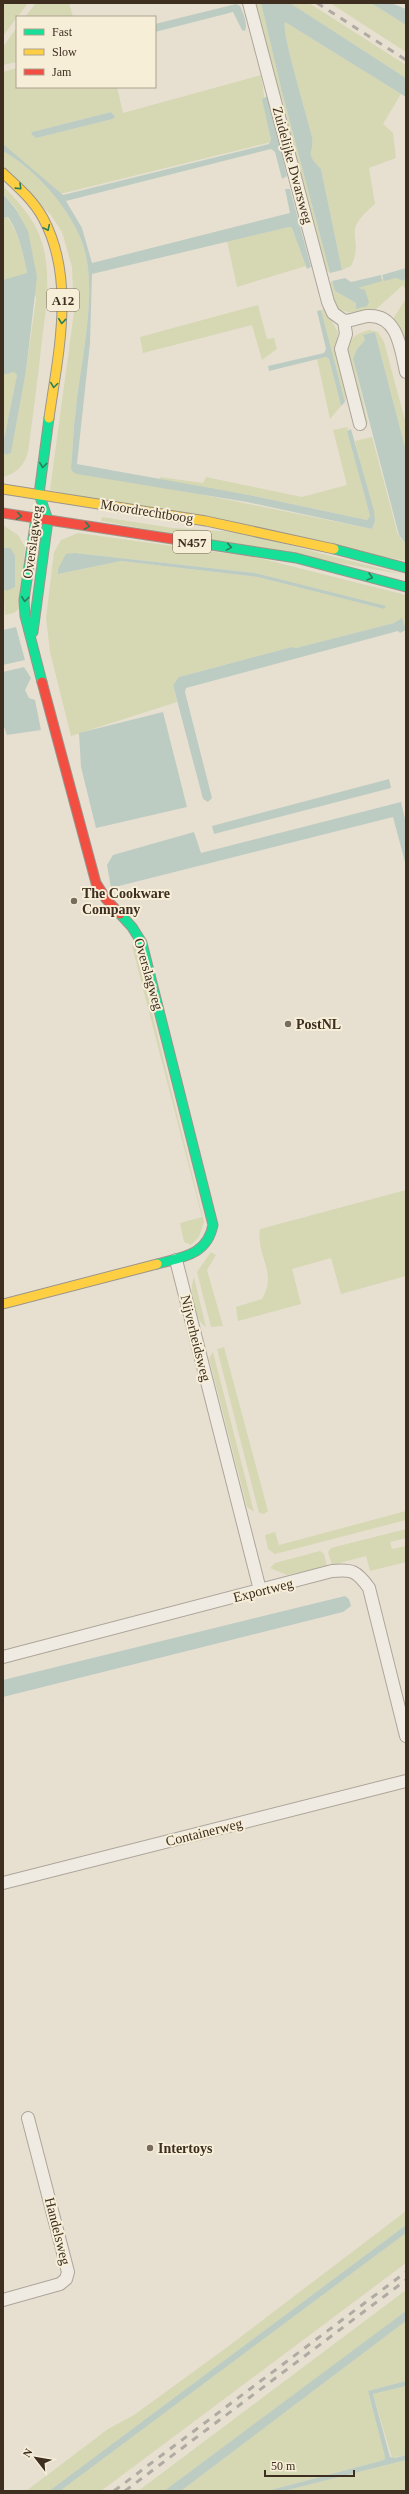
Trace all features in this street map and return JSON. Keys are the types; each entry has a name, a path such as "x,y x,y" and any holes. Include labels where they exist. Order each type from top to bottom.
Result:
{"main road":[{"name":"A12","path":"3,173 28,197 45,223 56,247 62,278 61,329 39,494"},
{"name":"Moordrechtboog","path":"3,489 259,530 341,549 406,568"},
{"name":"Overslagweg","path":"39,494 24,604 25,616 32,636 96,883 104,899 133,926 142,943 211,1212 212,1233 201,1251 176,1260"},
{"name":"Overslagweg","path":"32,636 48,520 39,494"},
{"name":"Moordrechtboog","path":"3,513 296,558 406,587"},
{"path":"3,1304 176,1260"}],"street":[{"name":"Zuidelijke Dwarsweg","path":"249,3 328,302 333,313 344,321"},
{"path":"360,424 341,349 346,334 344,321 369,316 383,319 390,324 396,332 406,372"},
{"name":"Nijverheidsweg","path":"176,1260 260,1590"},
{"name":"Exportweg","path":"3,1657 332,1571 348,1570 360,1575 370,1588 406,1736"},
{"name":"Containerweg","path":"3,1883 406,1781"},
{"name":"Handelsweg","path":"3,2300 60,2284 66,2279 68,2272 28,2118"}],"green space":[{"path":"3,3 28,3 18,16 16,16 16,19 3,36"},
{"path":"36,3 69,3 73,16 26,16"},
{"path":"254,3 261,3 282,92 330,273 325,270 282,99 278,93"},
{"path":"290,3 309,3 406,65 406,78"},
{"path":"330,3 371,3 406,25 406,52"},
{"path":"285,22 401,94 383,124 393,133 396,158 369,168 375,204 358,222 355,229 355,256 351,266 342,270 321,169 312,159 311,155 313,142 312,136 291,58"},
{"path":"16,28 16,62 3,65 3,47"},
{"path":"16,68 16,88 117,88 123,113 261,75 271,142 60,194 4,145 3,72","holes":["111,112 115,116 113,119 36,138 31,134 32,132"]},
{"path":"3,151 27,168 60,202 76,229 82,242 87,260 89,302 75,415 71,468 372,529 375,521 355,441 372,437 398,535 406,544 406,561 50,490 74,312 72,267 62,232 51,215 3,168"},
{"path":"3,186 22,206 37,229 43,246 47,269 47,293 28,452 22,465 16,471 3,477 3,452 6,455 11,453 26,371 36,299 16,208 3,194"},
{"path":"7,217 18,237 27,274 3,280 3,218"},
{"path":"289,227 292,228 306,266 237,287 227,241"},
{"path":"396,278 403,281 406,278 406,292 403,285 374,311 352,313 340,310 336,306 328,285 332,281 335,291 356,303 356,309 357,288 382,279"},
{"path":"405,300 406,349 398,326 393,319"},
{"path":"258,305 267,339 274,338 277,349 262,360 252,325 143,353 140,337"},
{"path":"324,308 338,332 336,346 348,393 345,402 321,311"},
{"path":"369,330 378,332 384,342 406,424 406,451 375,332 364,335 365,340 357,349 353,359 368,423 364,424 347,358 347,352 349,343 358,334"},
{"path":"326,357 329,359 341,406 330,419 317,359"},
{"path":"14,371 17,375 3,444 3,375"},
{"path":"348,427 347,431 370,516 367,520 249,495 159,480 160,477 203,483 206,477 302,497 347,485 333,430"},
{"path":"102,517 173,528 237,532 406,575 101,521"},
{"path":"3,525 18,535 25,547 20,608 14,613 5,615 3,589 6,591 10,549 3,548"},
{"path":"78,533 259,558 406,595 406,630 402,619 394,623 296,648 292,647 179,677 173,685 177,702 71,736 50,652 46,618 54,552 61,540","holes":["75,553 255,573 385,607 384,609 258,577 121,561 58,574 66,555"]},
{"path":"135,945 204,1222 199,1237 191,1245 184,1242 180,1223 202,1217 132,946"},
{"path":"406,1190 406,1276 341,1294 331,1258 292,1269 301,1304 238,1321 236,1307 262,1299 266,1289 268,1280 261,1248 260,1229"},
{"path":"211,1252 216,1255 207,1270 223,1326 211,1327 197,1272"},
{"path":"194,1277 206,1327 198,1318 192,1297"},
{"path":"224,1347 268,1511 264,1514 259,1513 217,1349"},
{"path":"213,1352 254,1512 247,1507 209,1358"},
{"path":"406,1511 406,1520 275,1554 268,1549 265,1535 275,1532 279,1545"},
{"path":"406,1529 406,1538 390,1542 392,1549 406,1546 406,1562 370,1571 366,1556 332,1565 328,1552 331,1548"},
{"path":"320,1551 324,1554 327,1566 287,1575 270,1568 275,1563"},
{"path":"406,2211 406,2225 49,2491 26,2491 108,2429 134,2415 226,2348"},
{"path":"406,2233 406,2263 101,2491 60,2491"},
{"path":"406,2290 406,2311 396,2319 164,2491 138,2491"},
{"path":"406,2321 406,2381 368,2391 385,2457 384,2460 267,2491 181,2491"},
{"path":"406,2386 406,2455 392,2458 373,2394"},
{"path":"406,2460 406,2491 284,2491"}],"shaded area":[{"path":"261,3 290,3 406,78 406,97 285,22 291,58 312,136 313,142 311,155 312,159 321,169 342,270 330,273 282,92"},
{"path":"371,3 391,3 406,9 406,25"},
{"path":"236,4 240,6 244,15 246,28 245,31 242,30 233,12 156,32 156,24"},
{"path":"268,96 287,176 282,179 275,152 271,149 66,201 82,228 92,263 290,213 285,189 290,189 311,267 307,269 292,228 289,227 92,274 90,343 77,464 249,495 367,520 370,516 347,431 351,429 374,511 375,521 372,529 247,502 77,474 73,472 71,468 75,416 89,302 87,260 82,242 76,229 60,202 27,168 3,151 3,144 63,195 269,144 271,140 262,99"},
{"path":"111,112 115,116 113,119 36,138 31,134 32,132"},
{"path":"3,194 15,208 28,231 37,277 26,371 11,453 6,455 3,452 3,444 17,375 14,372 3,375 3,280 27,273 20,244 12,223 8,217 3,218"},
{"path":"406,268 406,278 403,281 396,278 384,281 382,275"},
{"path":"381,275 382,281 358,288 365,290 369,302 367,306 356,309 356,303 335,291 332,281 345,278 351,282"},
{"path":"321,310 345,402 341,406 329,359 326,357 269,371 268,366 324,353 326,349 317,311"},
{"path":"375,332 406,451 406,544 399,535 353,359 357,349 365,340 363,335"},
{"path":"3,548 10,548 15,555 15,587 6,591 3,589"},
{"path":"75,553 255,573 386,606 384,609 258,577 121,561 58,574 58,569 66,554"},
{"path":"402,618 406,630 400,633 398,631 186,688 185,692 212,798 208,802 203,799 173,685 179,677 292,647 296,648 394,623"},
{"path":"16,627 25,660 3,665 3,630"},
{"path":"24,667 31,678 25,690 29,698 35,700 41,730 7,735 3,724 3,672"},
{"path":"163,712 187,807 96,828 81,767 79,733"},
{"path":"389,779 391,788 214,834 212,826"},
{"path":"401,802 406,823 406,866 393,817 111,888 107,865 113,855 194,832 201,853"},
{"path":"345,1596 349,1599 351,1606 343,1612 3,1697 3,1680"},
{"path":"406,2225 406,2233 60,2491 49,2491"},
{"path":"406,2311 406,2321 181,2491 164,2491"},
{"path":"406,2381 406,2386 373,2394 390,2457 395,2458 406,2455 406,2460 284,2491 267,2491 384,2460 385,2457 368,2391"}],"railway":[{"path":"317,3 406,60"},
{"path":"114,2491 406,2272"},
{"path":"125,2491 406,2280"}],"traffic: fast":[{"path":"39,494 49,418"},
{"path":"33,632 48,520 39,494"},
{"path":"36,518 24,600 25,616 42,682"},
{"path":"186,541 296,558 406,587"},
{"path":"334,549 406,568"},
{"path":"120,914 132,927 142,943 213,1225 210,1235 200,1249 185,1256 157,1264"}],"traffic: slow":[{"path":"3,173 20,189 39,211 53,241 59,266 62,291 62,317 60,343 49,418"},
{"path":"3,489 206,521 334,549"},
{"path":"3,1304 157,1264"}],"traffic: jam":[{"path":"3,513 186,541"},
{"path":"42,682 96,883 106,899 120,914"}],"place":[{"name":"The Cookware Company","path":"74,901"},
{"name":"PostNL","path":"288,1024"},
{"name":"Intertoys","path":"150,2148"}]}
